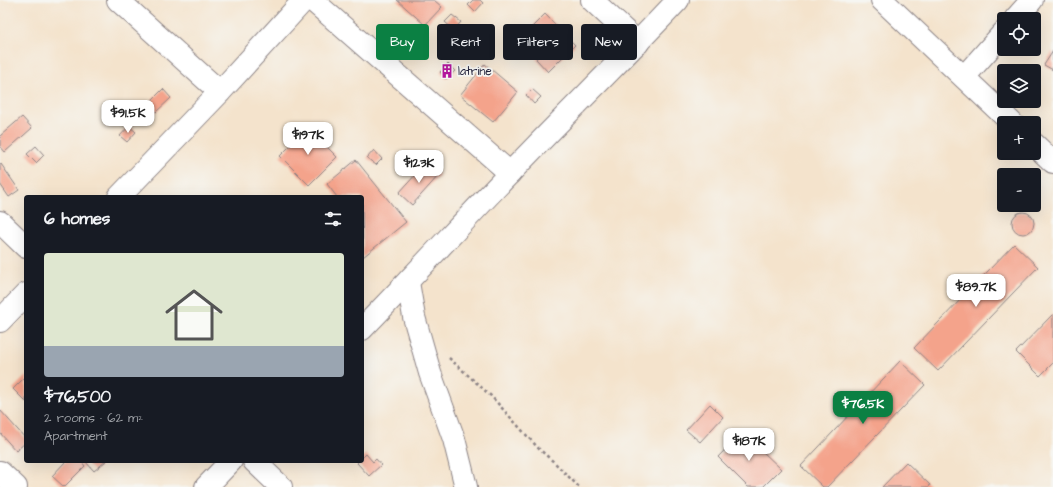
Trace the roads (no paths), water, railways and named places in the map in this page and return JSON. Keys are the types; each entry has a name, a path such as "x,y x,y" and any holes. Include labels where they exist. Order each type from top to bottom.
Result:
{"street":[{"path":"118,0 220,92"},
{"path":"121,195 220,92 304,0"},
{"path":"312,0 510,173"},
{"path":"592,0 638,43"},
{"path":"364,327 510,173 638,43 678,0"},
{"path":"882,0 1005,116"},
{"path":"1021,12 1032,0"},
{"path":"964,77 997,40"},
{"path":"1041,151 1053,162"},
{"path":"0,222 24,245"},
{"path":"408,282 414,317 428,366 454,439 466,487"},
{"path":"0,321 24,296"},
{"path":"206,487 229,463"},
{"path":"256,463 281,487"},
{"path":"0,472 16,487"}],"place":[{"name":"latrine","path":"447,71"}]}
